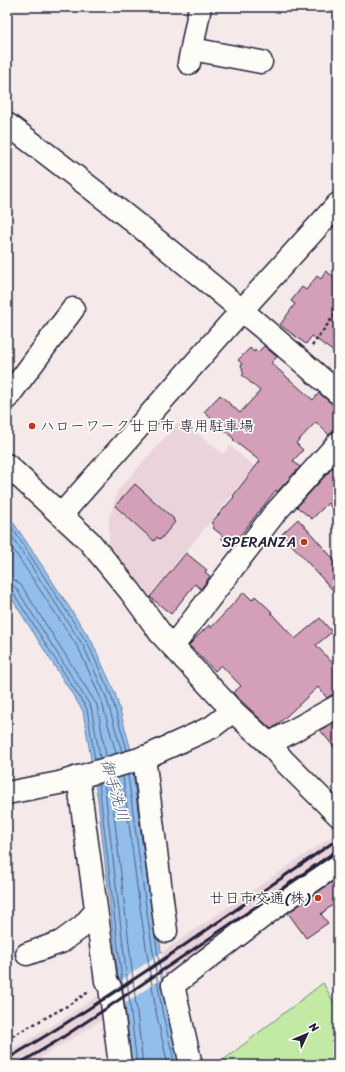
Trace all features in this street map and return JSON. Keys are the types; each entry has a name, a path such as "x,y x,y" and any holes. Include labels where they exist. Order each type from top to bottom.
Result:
{"street":[{"path":"200,7 190,56 261,62"},
{"path":"7,124 124,214 337,390"},
{"path":"61,515 338,204"},
{"path":"7,398 73,309"},
{"path":"173,646 274,514 338,443"},
{"path":"7,465 89,541 130,591 161,634 232,710 269,744 338,815"},
{"path":"269,744 338,706"},
{"path":"7,793 48,786 142,758 212,727 232,710"},
{"path":"142,758 166,931"},
{"path":"81,776 96,911 106,981 110,988 120,1065"},
{"path":"191,1065 173,985 279,904 338,863"},
{"path":"27,954 61,942 83,926 96,911"}],"path":[{"path":"301,361 338,310"},
{"path":"7,1039 67,1006 106,981"}],"shaded area":[{"path":"185,423 223,454 230,446 255,467 146,600 109,549 109,519 118,490 177,424"},
{"path":"338,832 338,858 165,976 162,952"},
{"path":"108,989 105,1018 29,1065 7,1065 7,1052 49,1028"}],"green space":[{"path":"323,983 338,1010 338,1065 217,1065"}],"water":[{"name":"御手洗川","path":"7,513 92,642 115,693 138,775 152,892 170,1009 184,1065 128,1065 98,800 83,711 7,591"}],"pier":[{"path":"162,952 165,976 119,1008 117,983"}],"building":[{"path":"326,271 338,280 338,355 312,336 306,344 280,325 295,304 291,301 302,287 306,290 317,276 321,279"},
{"path":"264,346 277,357 271,363 313,400 319,393 330,402 338,406 338,431 334,431 329,435 316,422 296,443 303,450 293,461 300,467 277,492 276,490 231,547 221,538 223,536 213,528 214,526 211,523 234,497 233,496 260,461 233,440 234,439 204,412 220,395 240,413 260,391 242,375 244,373 242,371 242,364 238,360 250,348 254,352 255,350 258,352"},
{"path":"338,462 338,517 328,503 312,519 297,507"},
{"path":"135,484 174,519 173,520 175,522 160,540 157,537 154,541 115,506"},
{"path":"298,519 338,564 338,596 282,534"},
{"path":"186,553 207,570 205,572 210,576 201,589 195,584 171,614 150,597"},
{"path":"244,592 252,600 255,596 272,612 271,613 295,639 320,618 332,632 316,645 338,669 338,690 327,698 318,687 271,729 233,693 241,686 221,665 215,671 189,645 209,625 211,628"},
{"path":"335,722 338,725 338,752 320,730"},
{"path":"338,878 338,901 321,914 328,923 306,938 288,913"}],"railway":[{"path":"7,1059 133,980 338,839"},
{"path":"17,1065 101,1012 338,851"}],"place":[{"name":"ハローワーク廿日市 専用駐車場","path":"32,426"},
{"name":"SPERANZA","path":"304,542"},
{"name":"廿日市交通(株)","path":"318,898"}]}
